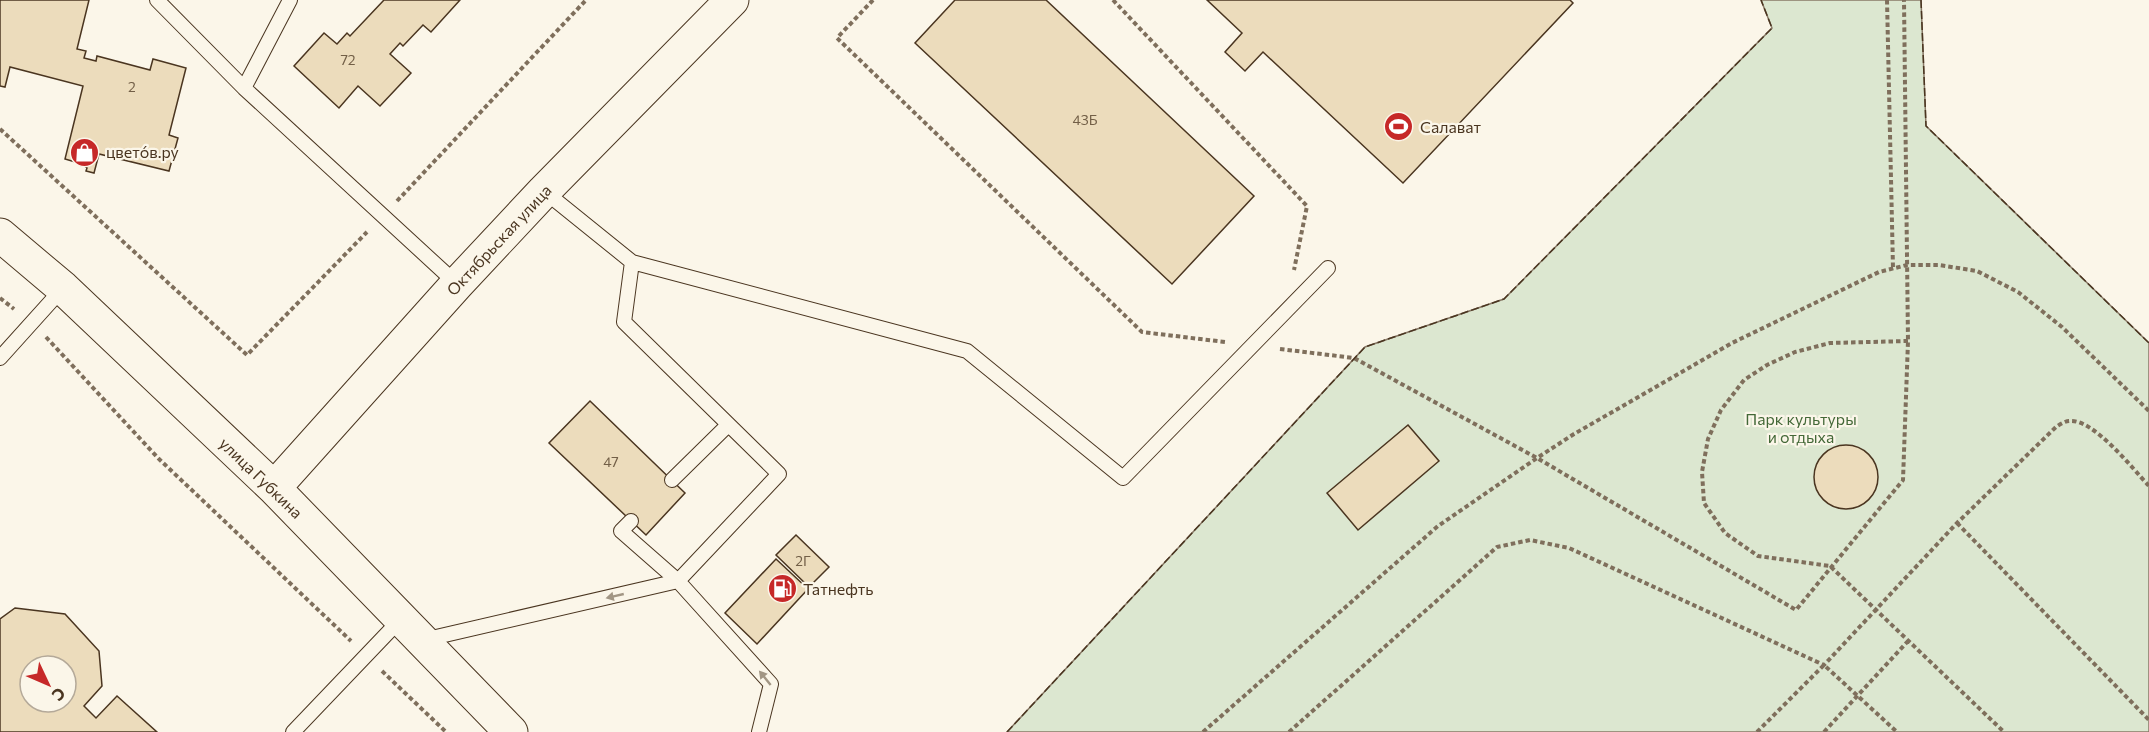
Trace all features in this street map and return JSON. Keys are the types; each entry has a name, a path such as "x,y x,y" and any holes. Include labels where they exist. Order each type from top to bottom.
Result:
{"street":[{"name":"Октябрьская улица","path":"274,488 457,284 544,191 732,0"},
{"name":"улица Губкина","path":"0,235 63,288 274,488 511,732"}],"lane":[{"path":"157,0 244,88 457,284"},
{"path":"244,88 290,0"},
{"path":"544,191 632,262 968,351 1123,478 1328,268"},
{"path":"293,732 366,656 410,630 678,581 779,474 624,322 632,262"},
{"path":"0,358 63,288"},
{"path":"672,480 728,425"},
{"path":"631,521 621,531 678,581 771,684 759,732"}],"path":[{"path":"0,129 247,356 382,217 586,0"},
{"path":"873,0 837,38 1142,332 1354,358 1537,458 1796,610 1903,480 1908,341 1904,0"},
{"path":"1113,0 1307,206 1280,349"},
{"path":"1887,0 1893,268"},
{"path":"1203,732 1438,526 1537,458 1574,434 1732,343 1879,272 1907,265 1939,265 1977,271 2018,292 2062,327 2149,411"},
{"path":"0,298 32,322 159,459 446,732"},
{"path":"1908,341 1830,343 1795,352 1767,364 1744,380 1721,410 1708,439 1702,472 1704,503 1725,533 1758,556 1830,566 2004,732"},
{"path":"1757,732 1824,665 1957,523 2056,427 2069,421 2085,424 2149,486"},
{"path":"1957,523 2149,720"},
{"path":"1289,732 1497,547 1530,540 1569,548 1824,665 1897,732"},
{"path":"1824,732 1908,641"}],"green space":[{"name":"Парк культуры и отдыха","path":"1761,0 1921,0 1926,126 2149,343 2149,732 1007,732 1365,347 1504,299 1772,28"}],"building":[{"path":"0,0 89,0 77,49 86,51 84,58 96,61 97,56 150,70 153,59 186,68 169,135 178,138 169,171 99,154 94,173 86,171 87,168 82,164 65,159 83,86 10,67 5,87 0,86"},
{"path":"384,0 460,0 431,32 423,25 403,46 400,43 390,54 411,73 380,106 358,86 339,108 294,66 324,33 337,44 347,33 350,36"},
{"path":"955,0 1046,0 1254,196 1172,284 915,43"},
{"name":"Салават","path":"1207,0 1570,0 1573,3 1403,183 1263,52 1245,71 1225,52 1242,33"},
{"path":"590,401 685,493 646,535 549,443"},
{"path":"1408,425 1439,461 1358,530 1327,493"},
{"path":"1846,445 1858,447 1869,454 1876,465 1878,477 1876,489 1869,500 1858,507 1846,509 1834,507 1823,500 1816,489 1814,477 1816,465 1823,454 1834,447"},
{"path":"796,535 829,567 809,587 776,555"},
{"path":"776,559 808,589 757,644 725,613"},
{"path":"15,608 65,614 99,651 102,686 84,706 96,718 117,696 157,732 0,732 0,619"}],"fence":[{"path":"1007,732 1365,347 1504,299 1772,28 1761,0"},
{"path":"1921,0 1926,126 2149,343"}],"place":[{"name":"Салават","path":"1399,127"},
{"name":"цвето́в.ру","path":"85,152"},
{"name":"Татнефть","path":"782,589"}]}
